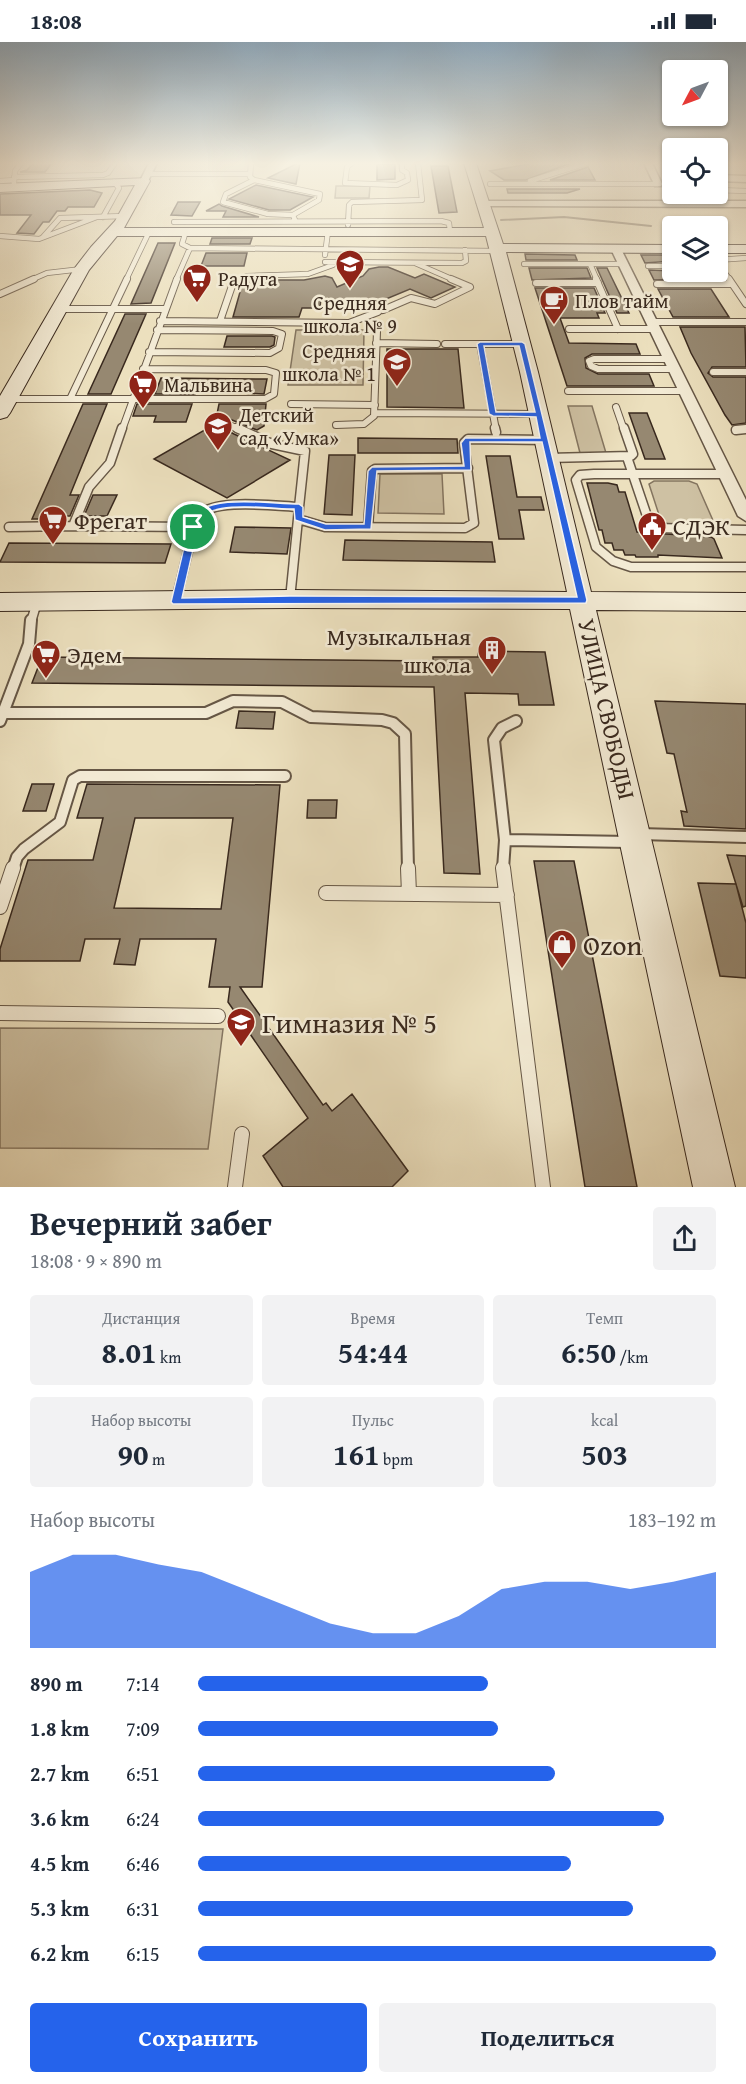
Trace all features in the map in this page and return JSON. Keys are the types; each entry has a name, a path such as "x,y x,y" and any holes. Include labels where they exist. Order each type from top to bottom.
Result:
{"main road":[{"path":"0,413 4,399 82,270 125,216"},
{"name":"УЛИЦА СВОБОДЫ","path":"487,216 539,414 714,1187"},
{"path":"113,232 293,226 328,231 348,226 450,231 495,244 662,249"},
{"path":"728,249 746,249"},
{"path":"0,602 176,602 290,599 746,602"}],"street":[{"path":"616,249 746,516"}],"lane":[{"path":"43,238 58,218 114,216"},
{"path":"293,216 293,226 348,226 348,216"},
{"path":"0,236 25,239 43,238 100,217"},
{"path":"174,222 227,227"},
{"path":"186,231 182,244 190,248 465,250 495,244"},
{"path":"325,265 328,231"},
{"path":"70,399 149,232"},
{"path":"73,526 89,487 110,463 164,309 190,248"},
{"path":"220,321 233,283 247,276 308,274 325,265 341,262 415,263 431,266 464,262 466,261 465,250"},
{"path":"728,262 746,258"},
{"path":"524,264 623,264"},
{"path":"590,264 618,329"},
{"path":"160,321 349,323 411,298 435,304 470,288 431,266"},
{"path":"648,266 662,266"},
{"path":"0,294 46,273 82,270"},
{"path":"728,278 746,304"},
{"path":"536,284 598,283"},
{"path":"657,284 732,284"},
{"path":"59,309 164,309"},
{"path":"568,329 618,329 654,325 746,322"},
{"path":"149,352 277,350 282,334 273,331 157,330"},
{"path":"336,425 364,424 371,420 375,409 377,331"},
{"path":"376,343 437,344"},
{"path":"445,344 522,344"},
{"path":"480,344 496,432"},
{"path":"249,370 252,352"},
{"path":"594,359 673,364 598,369 591,366 589,361 594,359"},
{"path":"4,399 265,399 273,396 276,373 249,370 142,369"},
{"path":"714,372 746,372"},
{"path":"568,391 686,392"},
{"path":"291,404 493,414 539,414"},
{"path":"298,519 325,527 465,528 474,523 465,443 468,440 546,449 588,458 627,457 633,454 616,407"},
{"path":"217,419 272,444 305,451 290,599"},
{"path":"736,429 746,429"},
{"path":"627,457 649,522 655,528 746,530"},
{"path":"588,458 594,474"},
{"path":"368,527 372,471 375,469 468,468"},
{"path":"726,474 594,474 579,475 576,480 596,547 605,556 631,567 746,567"},
{"path":"176,602 193,527 201,511 217,505 299,507"},
{"path":"9,527 193,527"},
{"path":"38,602 31,619 29,644 2,717 206,712 233,701 282,702 311,717 382,720 393,723 405,734 409,894"},
{"path":"516,721 502,728 494,740 505,840 503,870 543,1187"},
{"path":"0,907 17,857 60,822 73,780 80,776 285,776"},
{"path":"505,840 746,837"},
{"path":"326,893 507,895"},
{"path":"0,1013 218,1016"},
{"path":"235,1187 242,1134"}],"shaded area":[{"path":"296,330 364,330 363,385 288,385"},
{"path":"568,406 592,406 606,453 580,453"},
{"path":"380,474 442,474 444,514 378,513"},
{"path":"654,481 689,481 697,484 715,525 670,525 661,521 649,484"},
{"path":"0,1028 223,1029 208,1149 0,1148"}],"building":[{"path":"30,216 53,216 49,222 43,222 34,234 17,233"},
{"path":"212,238 252,238 250,244 210,244"},
{"path":"158,243 175,243 151,303 131,304"},
{"path":"206,253 247,253 244,266 201,266"},
{"path":"525,254 575,255 577,260 526,260"},
{"path":"641,255 662,255 662,262 645,263"},
{"path":"388,267 415,278 424,274 455,287 431,298 410,289 367,307 358,303 350,308 340,308 321,297 320,308 302,308 299,317 233,317 242,285 248,280 304,280 325,276 332,278 337,287 363,276 369,269"},
{"path":"529,268 587,268 591,278 532,280"},
{"path":"597,268 607,268 629,313 617,313"},
{"path":"649,270 662,271 662,280 654,280"},
{"path":"535,288 594,288 605,313 597,313 599,318 560,318 569,343 636,344 640,354 592,354 585,358 586,368 598,374 649,374 654,386 567,386"},
{"path":"658,289 711,289 729,317 673,317"},
{"path":"125,314 146,314 111,394 88,394"},
{"path":"680,327 745,327 746,367 712,367 708,373 713,377 746,377 746,423 732,425 725,415 691,353"},
{"path":"227,336 275,337 274,345 270,347 224,347"},
{"path":"387,349 458,349 464,408 387,407"},
{"path":"161,378 267,379 264,394 195,391 195,394 155,394"},
{"path":"83,404 107,404 70,495 79,495 70,516 62,516 61,519 32,519"},
{"path":"137,404 192,404 186,422 154,422 156,416 133,416"},
{"path":"219,404 266,404 264,426 257,430 217,414"},
{"path":"629,413 647,413 665,459 645,459"},
{"path":"215,424 290,460 227,498 154,459"},
{"path":"358,438 457,439 458,453 358,453"},
{"path":"329,455 355,455 352,515 324,514"},
{"path":"486,456 510,456 517,497 541,497 544,510 519,510 524,539 499,539"},
{"path":"587,483 617,485 619,492 625,492 637,532 711,537 722,558 658,555 658,557 636,557 625,555 623,550 614,550 612,543 605,543 602,530 599,530"},
{"path":"93,495 117,495 107,516 84,516"},
{"path":"235,527 291,528 287,554 230,552"},
{"path":"345,540 492,542 495,562 343,560"},
{"path":"9,543 171,544 165,563 0,562"},
{"path":"478,651 545,652 554,705 519,705 518,694 465,693 480,874 444,873 434,687 32,683 42,657 433,661 433,657 478,657"},
{"path":"655,701 746,704 746,829 684,826 681,811 687,812 674,754 667,753"},
{"path":"239,711 275,712 273,729 236,728"},
{"path":"32,784 54,784 46,811 23,811"},
{"path":"87,784 280,785 262,987 240,987 323,1105 326,1103 332,1111 352,1094 408,1171 392,1187 283,1187 263,1156 308,1118 228,1002 230,987 209,987 216,939 140,939 135,965 114,964 120,939 85,939 80,961 0,961 0,949 28,860 93,860 103,818 77,818","holes":["135,818 233,818 221,909 114,908"]},
{"path":"308,800 337,800 336,818 307,818"},
{"path":"727,855 746,856 746,906 743,907"},
{"path":"534,861 574,861 637,1187 585,1187"},
{"path":"698,883 736,884 746,923 746,978 720,976"}],"waterway":[{"path":"501,220 564,217 651,226"}],"place":[{"name":"Средняя школа № 9","path":"350,290"},
{"name":"Радуга","path":"197,304"},
{"name":"Плов тайм","path":"554,326"},
{"name":"Средняя школа № 1","path":"397,388"},
{"name":"Мальвина","path":"143,410"},
{"name":"Детский сад «Умка»","path":"218,452"},
{"name":"Фрегат","path":"53,546"},
{"name":"СДЭК","path":"652,552"},
{"name":"Музыкальная школа","path":"492,676"},
{"name":"Эдем","path":"46,680"},
{"name":"Ozon","path":"562,970"},
{"name":"Гимназия № 5","path":"241,1048"}],"route":[{"path":"193,527 176,602 290,599 582,600 548,458 539,414 522,344 480,344 493,414 539,414 544,440 468,440 465,443 468,468 380,467 375,469 372,471 368,527 325,527 298,519 299,507 217,505 201,511 193,527"}]}
